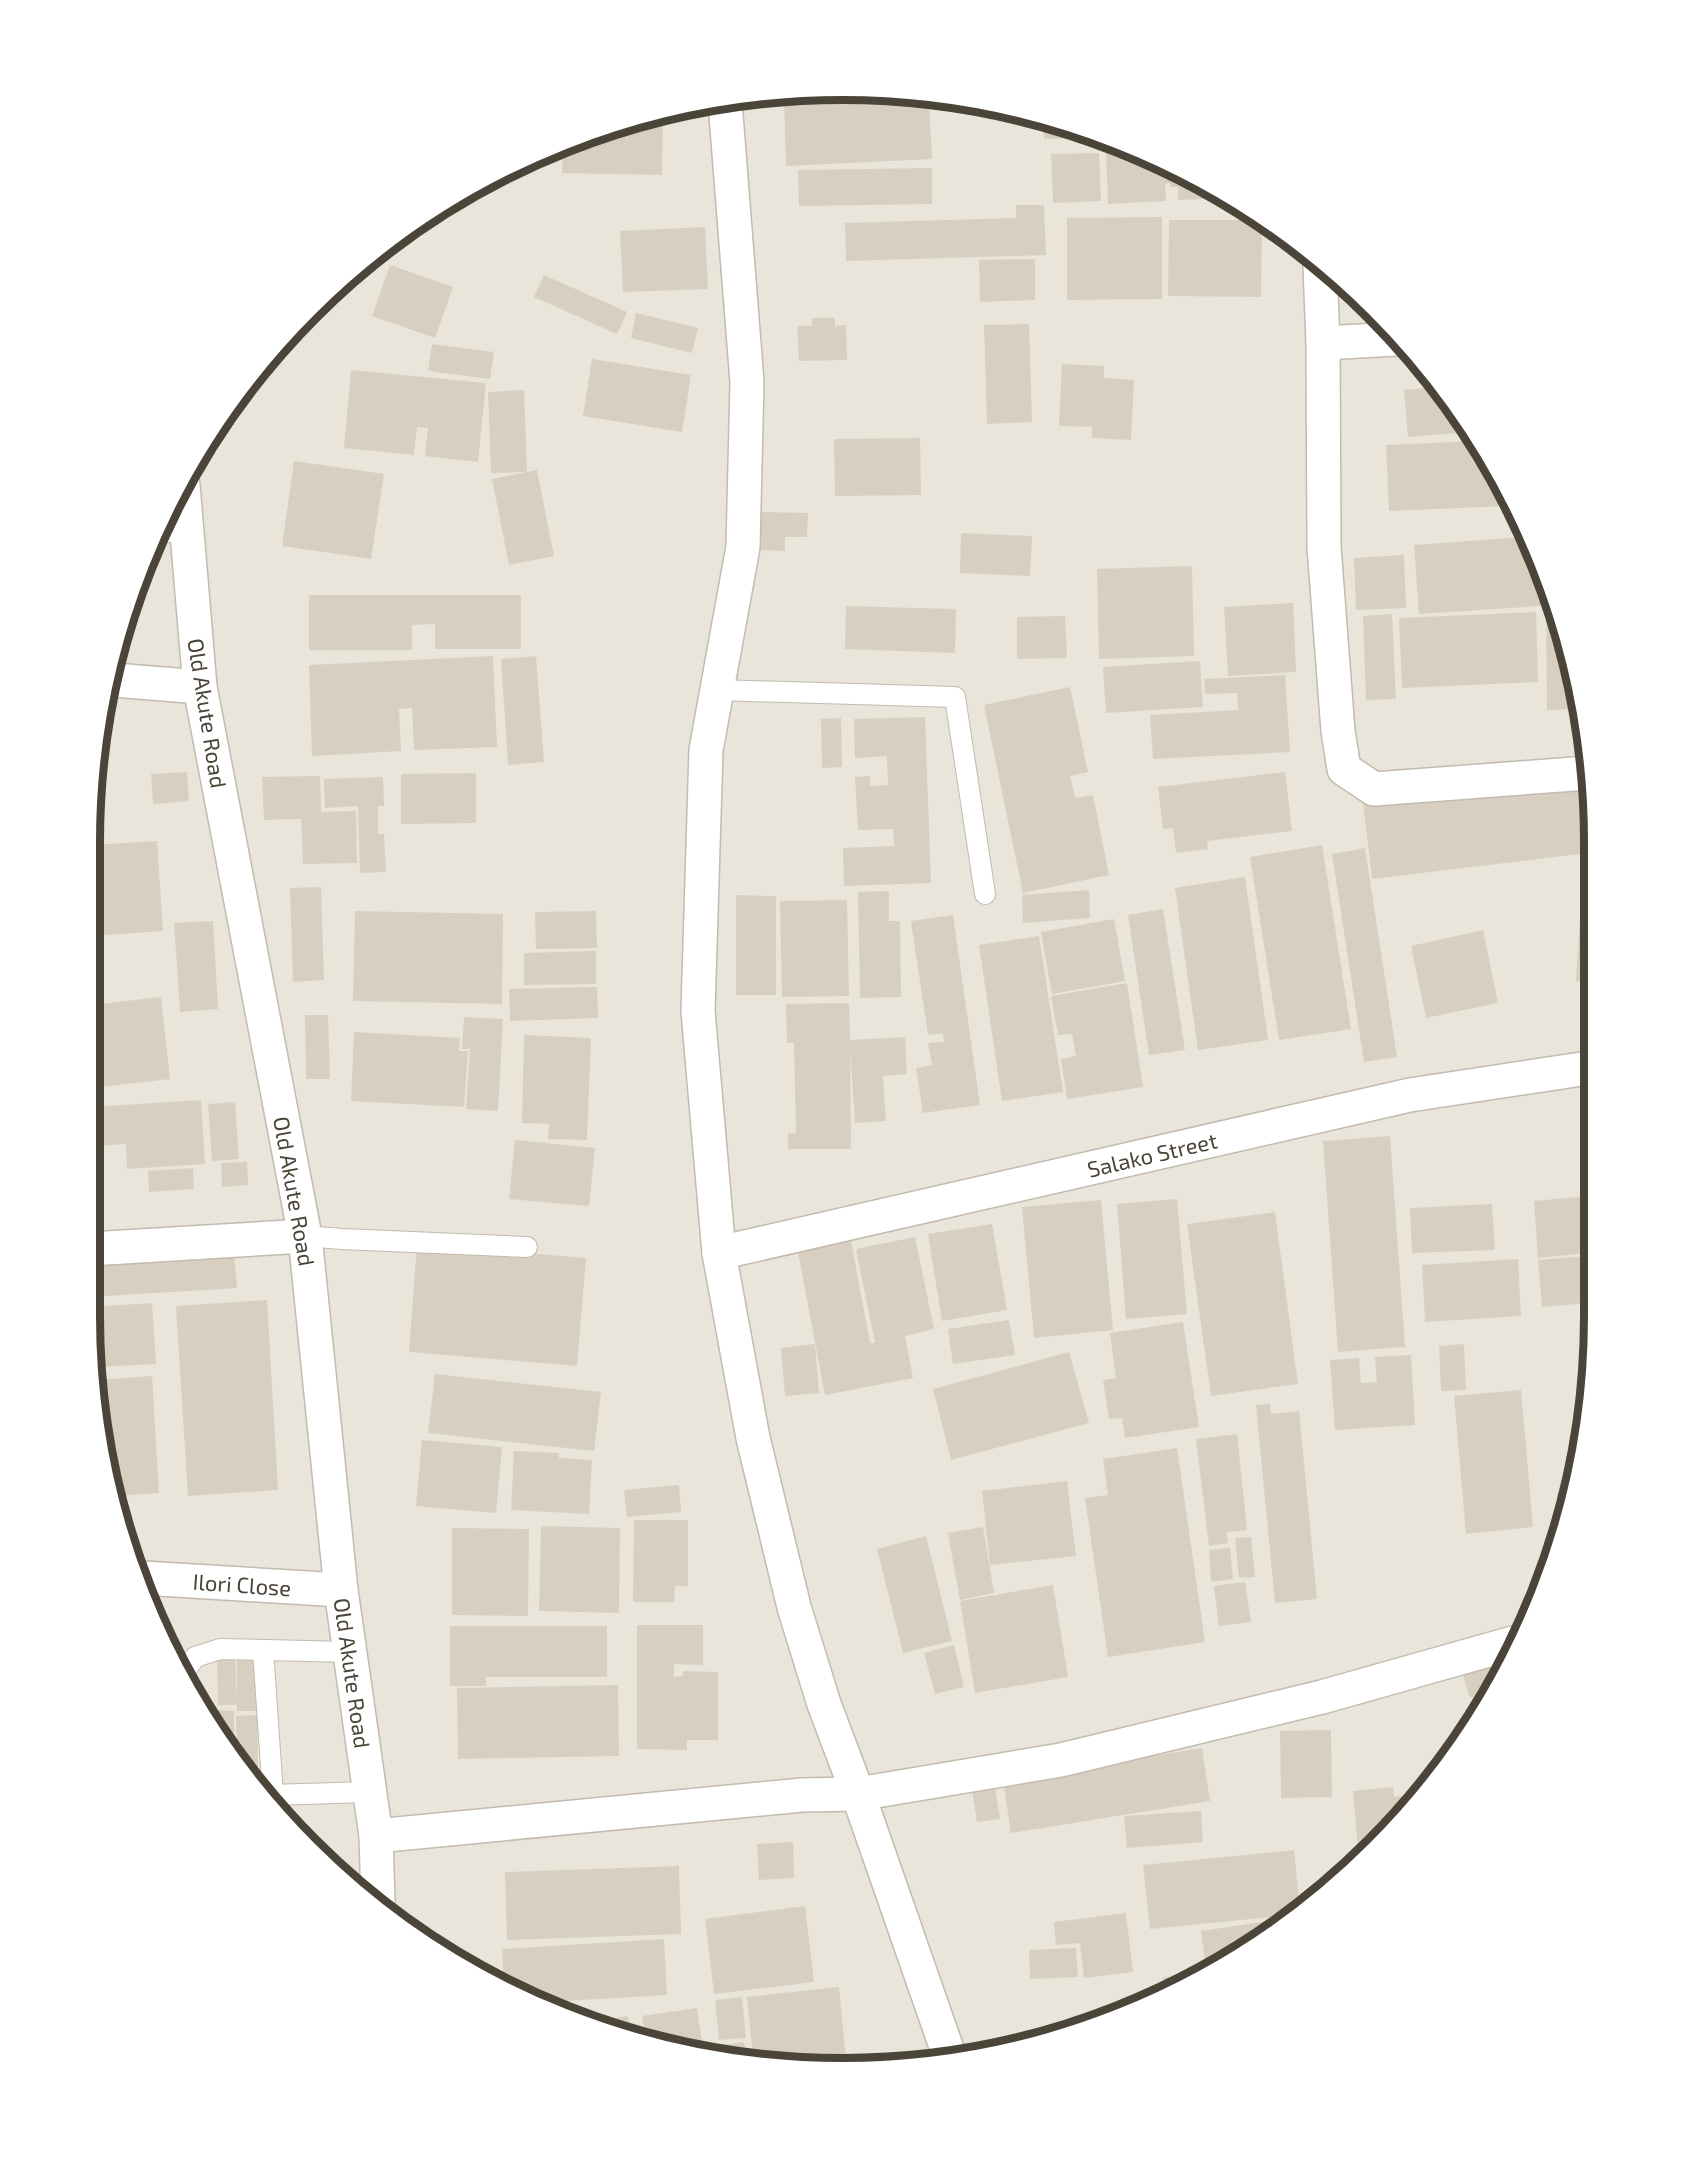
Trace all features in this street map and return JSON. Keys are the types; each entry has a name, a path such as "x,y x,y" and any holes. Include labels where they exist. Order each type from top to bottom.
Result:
{"street":[{"path":"726,110 747,382 743,547 706,750 698,1011 719,1252 753,1438 794,1607 824,1704 948,2050"},
{"path":"1320,276 1324,547 1338,731 1344,769 1374,789 1580,774"},
{"path":"1323,343 1386,340"},
{"name":"Old Akute Road","path":"172,532 305,1236 341,1590 376,1836 378,1894"},
{"path":"119,680 200,687"},
{"name":"Salako Street","path":"719,1252 1410,1095 1584,1069"},
{"path":"100,1248 305,1236"},
{"name":"Ilori Close","path":"149,1578 341,1590"},
{"path":"376,1836 802,1795 858,1794 1061,1760 1322,1697 1507,1645"}],"lane":[{"path":"717,690 955,698 985,894"},
{"path":"305,1236 527,1247"},
{"path":"189,1667 195,1657 220,1649 350,1652"},
{"path":"263,1650 271,1788"},
{"path":"276,1795 369,1792"}],"shaded area":[{"path":"842,100 939,107 987,115 1034,126 1126,157 1170,177 1254,225 1331,285 1366,318 1399,353 1459,430 1507,514 1527,558 1558,650 1577,745 1584,842 1584,1317 1577,1414 1558,1509 1527,1601 1507,1645 1459,1729 1399,1806 1366,1841 1331,1874 1254,1934 1170,1982 1080,2019 987,2044 890,2057 794,2057 697,2044 604,2019 514,1982 430,1934 353,1874 285,1806 225,1729 177,1645 140,1555 115,1462 102,1365 100,1317 100,842 107,745 126,650 157,558 177,514 225,430 285,353 318,318 353,285 430,225 514,177 558,157 650,126 697,115 745,107"}],"building":[{"path":"842,100 929,106 932,159 786,166 784,103"},
{"path":"663,123 662,175 562,173 563,155 604,140"},
{"path":"1043,129 1075,138 1044,139"},
{"path":"1106,152 1126,157 1210,199 1178,200 1178,187 1170,187 1170,183 1165,184 1166,201 1108,204"},
{"path":"1099,153 1101,201 1053,203 1051,154"},
{"path":"932,168 932,204 799,206 798,170"},
{"path":"1016,205 1044,205 1046,255 846,261 845,223 1016,218"},
{"path":"1162,217 1162,299 1067,300 1067,218"},
{"path":"1169,220 1246,220 1262,231 1261,297 1168,296"},
{"path":"705,227 708,289 623,292 620,231"},
{"path":"1035,259 1035,300 980,302 979,260"},
{"path":"390,265 453,287 435,338 372,316"},
{"path":"544,275 627,312 617,334 534,297"},
{"path":"636,313 698,328 692,353 631,338"},
{"path":"812,318 835,318 835,326 846,325 847,360 799,361 797,326 812,326"},
{"path":"1029,324 1032,422 987,424 984,325"},
{"path":"432,344 494,352 490,379 428,371"},
{"path":"592,359 691,375 682,432 583,416"},
{"path":"1062,364 1104,366 1104,378 1134,380 1131,440 1092,438 1092,427 1059,426"},
{"path":"351,370 486,383 478,462 425,456 428,428 417,427 414,455 344,448"},
{"path":"1427,388 1461,433 1408,437 1404,390"},
{"path":"524,390 527,472 491,473 488,392"},
{"path":"920,438 921,495 835,496 834,439"},
{"path":"1466,441 1503,506 1389,511 1386,445"},
{"path":"294,461 384,474 371,559 282,546"},
{"path":"537,470 554,556 509,565 492,479"},
{"path":"761,512 808,513 807,537 785,537 785,551 761,550"},
{"path":"961,533 1032,536 1030,576 960,573"},
{"path":"1518,537 1545,606 1419,614 1414,545"},
{"path":"1404,555 1406,608 1356,610 1354,558"},
{"path":"1192,566 1194,656 1099,659 1097,569"},
{"path":"309,595 521,595 521,649 435,649 435,624 412,625 412,650 309,650"},
{"path":"1293,603 1296,672 1228,676 1224,607"},
{"path":"846,606 956,609 955,653 845,649"},
{"path":"1536,612 1538,682 1402,688 1399,618"},
{"path":"1392,614 1396,699 1366,700 1363,616"},
{"path":"1546,614 1558,650 1571,709 1547,710"},
{"path":"1065,616 1067,658 1017,659 1017,617"},
{"path":"493,656 497,747 414,750 412,708 399,709 401,751 312,756 309,665"},
{"path":"536,656 544,762 508,765 501,659"},
{"path":"1200,661 1203,707 1106,713 1103,667"},
{"path":"1285,675 1290,752 1153,759 1150,715 1238,710 1237,693 1205,694 1204,679"},
{"path":"1070,687 1088,772 1070,776 1075,798 1093,795 1109,875 1023,893 984,705"},
{"path":"925,717 931,883 844,886 843,848 894,846 893,829 858,830 855,777 870,776 870,786 888,785 887,756 855,758 854,719"},
{"path":"841,718 842,767 822,768 821,719"},
{"path":"187,772 189,801 153,804 151,774"},
{"path":"1285,772 1292,831 1207,841 1208,849 1176,853 1173,828 1163,829 1158,787"},
{"path":"476,773 476,823 401,824 401,774"},
{"path":"320,776 321,812 356,811 357,863 303,864 301,819 264,820 262,777"},
{"path":"1580,776 1584,853 1372,879 1363,803"},
{"path":"383,777 384,806 378,806 378,834 384,834 386,872 360,873 358,806 325,808 324,779"},
{"path":"104,778 105,794 102,794"},
{"path":"157,841 163,931 100,935 100,844"},
{"path":"1322,845 1351,1029 1279,1040 1250,857"},
{"path":"1365,848 1397,1057 1364,1062 1332,854"},
{"path":"1245,877 1268,1040 1198,1050 1175,888"},
{"path":"321,887 324,980 293,982 290,888"},
{"path":"1089,890 1090,918 1023,923 1022,895"},
{"path":"889,891 889,921 900,921 901,997 860,998 858,892"},
{"path":"736,895 776,896 776,995 736,995"},
{"path":"847,900 849,996 782,997 780,901"},
{"path":"1163,909 1185,1050 1149,1055 1128,915"},
{"path":"355,911 503,914 502,1004 353,1001"},
{"path":"596,911 597,948 536,949 535,912"},
{"path":"953,915 980,1105 923,1113 916,1068 932,1065 928,1043 944,1042 943,1033 928,1035 911,921"},
{"path":"1114,919 1125,981 1052,994 1041,932"},
{"path":"1580,919 1584,920 1584,982 1576,981"},
{"path":"213,921 218,1009 180,1012 174,923"},
{"path":"1483,930 1498,1003 1426,1018 1411,946"},
{"path":"1039,936 1063,1092 1002,1101 979,945"},
{"path":"596,951 596,984 524,985 524,953"},
{"path":"1127,983 1143,1087 1067,1099 1061,1059 1076,1056 1072,1034 1058,1035 1051,996"},
{"path":"597,987 598,1018 510,1021 509,989"},
{"path":"161,997 170,1079 100,1087 100,1004"},
{"path":"849,1003 850,1040 905,1037 907,1074 883,1076 886,1121 855,1123 850,1049 851,1149 788,1149 788,1133 796,1133 794,1043 787,1043 786,1004"},
{"path":"305,1015 328,1015 330,1079 306,1079"},
{"path":"464,1017 503,1019 498,1111 466,1109 470,1049 462,1049"},
{"path":"354,1032 460,1038 459,1051 468,1051 464,1107 351,1101"},
{"path":"524,1035 591,1038 587,1140 548,1139 549,1124 522,1123"},
{"path":"201,1100 205,1164 127,1169 126,1144 100,1145 100,1106"},
{"path":"235,1102 239,1159 212,1161 208,1104"},
{"path":"1390,1136 1405,1347 1338,1352 1323,1141"},
{"path":"515,1140 595,1148 589,1206 509,1199"},
{"path":"247,1162 248,1185 222,1187 221,1163"},
{"path":"193,1168 194,1189 149,1192 148,1171"},
{"path":"1584,1196 1584,1253 1538,1258 1534,1201"},
{"path":"1177,1199 1187,1314 1126,1319 1117,1204"},
{"path":"1101,1200 1113,1330 1034,1338 1022,1207"},
{"path":"1492,1204 1495,1250 1412,1253 1410,1208"},
{"path":"1275,1212 1298,1384 1211,1396 1187,1224"},
{"path":"992,1224 1007,1310 942,1321 928,1234"},
{"path":"849,1230 870,1343 875,1343 856,1249 915,1237 934,1329 905,1336 913,1378 825,1395 796,1241"},
{"path":"417,1244 586,1258 577,1366 409,1352"},
{"path":"234,1252 237,1288 100,1296 100,1260"},
{"path":"1584,1256 1584,1303 1542,1307 1538,1260"},
{"path":"1518,1259 1521,1316 1425,1322 1422,1265"},
{"path":"267,1300 278,1490 188,1496 176,1306"},
{"path":"152,1303 156,1364 102,1367 100,1306"},
{"path":"1009,1320 1015,1355 953,1364 948,1329"},
{"path":"1183,1322 1199,1427 1125,1438 1122,1418 1109,1419 1103,1380 1116,1378 1110,1333"},
{"path":"815,1344 819,1393 785,1396 781,1348"},
{"path":"1464,1344 1466,1390 1441,1391 1439,1346"},
{"path":"1069,1352 1089,1423 951,1460 933,1389"},
{"path":"1411,1355 1415,1425 1335,1430 1330,1360 1359,1358 1361,1383 1377,1382 1375,1357"},
{"path":"435,1374 601,1392 594,1451 428,1433"},
{"path":"152,1376 159,1493 123,1495 115,1462 103,1380"},
{"path":"1521,1390 1533,1527 1466,1534 1454,1396"},
{"path":"1270,1404 1271,1414 1299,1411 1317,1599 1275,1603 1256,1405"},
{"path":"1237,1434 1247,1530 1227,1532 1228,1543 1209,1546 1196,1439"},
{"path":"422,1440 502,1447 496,1513 416,1506"},
{"path":"1177,1448 1205,1642 1108,1657 1085,1498 1108,1495 1103,1459"},
{"path":"514,1451 559,1453 559,1458 592,1460 589,1514 511,1510"},
{"path":"1067,1481 1076,1556 990,1565 982,1491"},
{"path":"679,1485 681,1512 627,1517 624,1490"},
{"path":"1557,1493 1562,1493 1558,1508"},
{"path":"634,1520 688,1520 688,1586 675,1586 674,1602 633,1602"},
{"path":"541,1526 620,1528 619,1613 539,1611"},
{"path":"983,1527 994,1593 960,1600 948,1533"},
{"path":"452,1528 529,1529 528,1616 452,1615"},
{"path":"926,1536 952,1641 903,1653 877,1549"},
{"path":"1251,1537 1255,1577 1239,1578 1235,1538"},
{"path":"1230,1548 1233,1579 1211,1582 1209,1550"},
{"path":"1245,1582 1251,1622 1219,1626 1214,1586"},
{"path":"1053,1585 1068,1677 975,1693 960,1601"},
{"path":"637,1625 703,1625 703,1665 674,1664 674,1677 683,1676 683,1671 718,1672 718,1740 687,1740 687,1750 637,1749"},
{"path":"450,1626 607,1626 607,1677 486,1677 486,1686 450,1686"},
{"path":"954,1645 964,1687 935,1694 924,1653"},
{"path":"217,1652 235,1652 237,1702 237,1652 259,1652 260,1711 237,1711 237,1705 218,1705"},
{"path":"1503,1652 1480,1695 1470,1698 1460,1666"},
{"path":"618,1685 619,1756 458,1759 457,1688"},
{"path":"1472,1708 1467,1716 1465,1710"},
{"path":"217,1710 234,1711 234,1741 225,1729 217,1716"},
{"path":"257,1715 258,1770 256,1770 237,1745 236,1716"},
{"path":"1331,1730 1332,1797 1281,1798 1280,1731"},
{"path":"1202,1748 1210,1801 1011,1833 1003,1780"},
{"path":"994,1781 1000,1819 977,1822 971,1784"},
{"path":"1393,1787 1394,1797 1407,1796 1358,1849 1353,1791"},
{"path":"1201,1811 1203,1842 1127,1848 1124,1816"},
{"path":"793,1842 794,1878 759,1880 757,1844"},
{"path":"1294,1850 1299,1900 1278,1916 1150,1929 1143,1865"},
{"path":"679,1866 681,1934 507,1940 505,1872"},
{"path":"805,1906 814,1982 714,1994 705,1919"},
{"path":"1126,1913 1133,1972 1084,1978 1080,1943 1056,1945 1054,1922"},
{"path":"1272,1920 1213,1959 1205,1960 1201,1931"},
{"path":"664,1939 667,1995 557,2001 504,1976 502,1949"},
{"path":"1076,1948 1078,1977 1030,1979 1029,1950"},
{"path":"1184,1974 1164,1985 1163,1978"},
{"path":"839,1987 846,2058 794,2057 753,2053 747,1997"},
{"path":"742,1997 746,2038 719,2040 715,2000"},
{"path":"697,2008 702,2045 644,2031 642,2016"},
{"path":"628,2016 630,2027 607,2020"},
{"path":"744,2042 745,2052 714,2047"}]}
